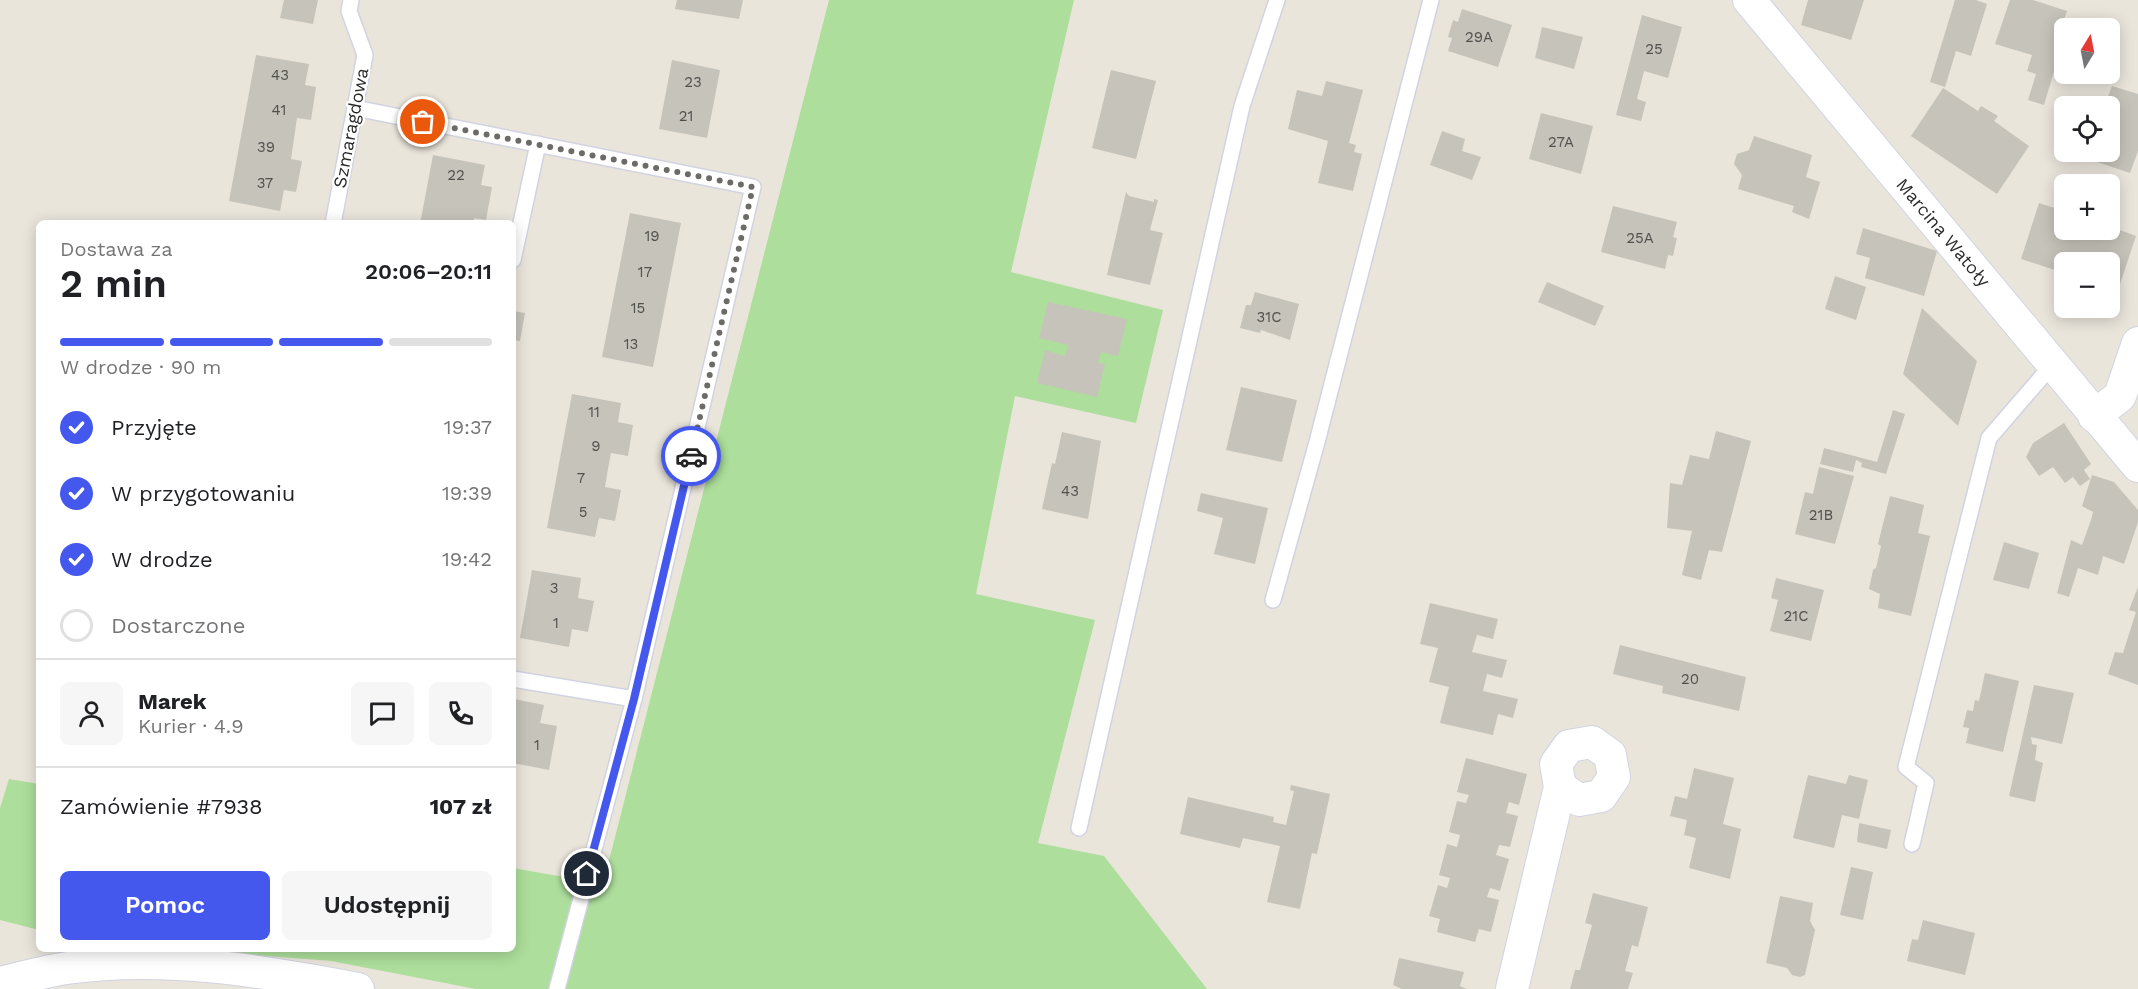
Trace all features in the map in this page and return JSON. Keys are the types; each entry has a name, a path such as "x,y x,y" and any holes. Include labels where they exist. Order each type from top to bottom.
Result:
{"street":[{"name":"Marcina Watoły","path":"1749,0 2138,466"},
{"path":"2094,416 2120,396 2138,343"},
{"path":"1512,989 1560,787"},
{"path":"0,983 67,968 154,963 267,971 358,989"}],"lane":[{"name":"Szmaragdowa","path":"334,220 365,55 349,11 351,0"},
{"path":"1079,828 1242,106 1277,0"},
{"path":"1273,600 1317,442 1431,0"},
{"path":"355,108 753,187 634,699 557,989"},
{"path":"516,246 538,144"},
{"path":"1912,844 1926,783 1906,767 1989,438 2052,365"},
{"path":"516,679 634,699"}],"green space":[{"path":"829,0 1074,0 1011,272 1163,310 1136,423 1015,396 976,594 1095,620 1038,843 1104,856 1207,989 476,989 331,961 215,952 516,952 516,869 603,884"},
{"path":"9,779 36,784 36,929 0,920 0,808"}],"building":[{"path":"284,0 318,0 313,24 280,18"},
{"path":"677,0 743,0 739,19 675,9"},
{"path":"1808,0 1864,0 1851,40 1801,25"},
{"path":"1955,0 1976,0 1987,4 1971,56 1956,51 1945,87 1930,82"},
{"path":"2010,0 2033,0 2067,11 2064,18 2054,18 2054,72 2044,105 2028,100 2036,74 2027,71 2032,55 1995,44"},
{"path":"1462,9 1512,25 1498,67 1448,51 1452,38 1448,37 1453,20 1458,22"},
{"path":"1642,15 1682,27 1668,78 1644,71 1637,99 1646,102 1641,121 1616,115"},
{"path":"1542,27 1583,37 1574,69 1535,58"},
{"path":"256,55 309,64 305,85 316,87 311,120 297,118 291,159 302,161 296,192 284,190 280,211 229,201"},
{"path":"672,60 720,70 707,138 659,129"},
{"path":"1111,70 1156,81 1136,159 1092,148"},
{"path":"1326,81 1363,90 1349,143 1356,145 1354,152 1362,154 1353,191 1318,183 1328,141 1288,129 1297,90 1322,96"},
{"path":"2112,86 2138,94 2138,151 2130,173 2097,162 2120,162 2120,96 2108,96"},
{"path":"1943,88 1978,111 1981,106 1998,116 1994,121 2029,146 1997,194 1911,136"},
{"path":"1541,113 1593,126 1581,174 1529,159"},
{"path":"1442,131 1465,139 1462,151 1481,157 1472,180 1430,165"},
{"path":"1754,136 1812,155 1806,177 1820,182 1809,219 1792,212 1794,206 1738,189 1742,175 1734,164 1737,154 1749,150"},
{"path":"433,155 485,165 481,185 492,187 486,220 474,218 474,220 421,220"},
{"path":"1126,192 1129,196 1154,202 1154,199 1158,200 1150,230 1163,233 1150,285 1107,275"},
{"path":"2039,203 2054,208 2054,240 2120,240 2120,230 2136,236 2120,284 2120,252 2054,252 2054,270 2021,259"},
{"path":"1613,206 1677,222 1673,237 1677,238 1673,256 1668,255 1665,269 1601,252"},
{"path":"630,213 681,223 653,367 602,357"},
{"path":"1863,228 1937,251 1924,296 1865,278 1870,258 1856,254"},
{"path":"1835,276 1866,287 1856,320 1825,309"},
{"path":"1547,282 1604,306 1595,326 1538,302"},
{"path":"1255,292 1299,304 1290,340 1261,330 1260,333 1240,328 1246,305 1251,305"},
{"path":"1048,302 1127,319 1118,356 1101,352 1098,363 1105,364 1097,397 1037,383 1045,350 1065,356 1068,345 1039,338"},
{"path":"1922,308 1977,361 1958,426 1903,374"},
{"path":"516,312 525,313 520,341 516,340"},
{"path":"1241,387 1297,400 1282,462 1226,450"},
{"path":"572,394 621,403 618,422 633,425 628,456 611,453 605,487 621,490 615,521 599,518 595,537 547,528"},
{"path":"1893,410 1905,414 1886,474 1861,467 1862,463 1856,460 1853,472 1820,464 1824,448 1877,462"},
{"path":"2064,423 2091,464 2084,470 2090,479 2080,486 2073,477 2065,483 2053,467 2039,476 2026,457 2033,443"},
{"path":"1716,431 1751,441 1722,552 1709,550 1701,580 1682,575 1692,531 1667,528 1670,483 1682,485 1690,455 1709,459"},
{"path":"1062,432 1101,441 1088,519 1042,509 1052,463 1055,464"},
{"path":"1819,467 1854,476 1835,544 1795,534 1805,492 1813,494"},
{"path":"2092,475 2114,482 2138,510 2138,522 2124,564 2103,556 2098,575 2078,568 2069,597 2057,593 2071,540 2082,545 2091,520 2093,512 2082,506"},
{"path":"1201,493 1268,508 1255,564 1214,554 1223,518 1197,511"},
{"path":"1890,496 1924,505 1918,533 1930,536 1911,616 1878,608 1880,594 1869,589 1881,546 1878,544"},
{"path":"2004,542 2039,553 2029,589 1993,580"},
{"path":"532,570 581,578 578,598 594,601 588,632 572,629 569,647 520,638"},
{"path":"1776,578 1824,590 1811,641 1770,631 1778,600 1771,598"},
{"path":"2138,587 2138,685 2108,674 2115,652 2123,653 2136,612 2129,610"},
{"path":"1430,603 1498,619 1493,639 1477,635 1472,652 1507,660 1502,678 1487,674 1483,691 1518,699 1513,718 1498,714 1493,735 1440,723 1449,687 1429,682 1438,648 1420,644"},
{"path":"1620,645 1746,677 1739,711 1662,693 1663,686 1613,674"},
{"path":"1985,673 2019,681 2003,752 1966,743 1969,728 1963,727 1967,710 1973,711 1975,700 1979,701"},
{"path":"2034,685 2074,693 2062,744 2031,737 2032,744 2037,745 2035,760 2043,763 2035,802 2009,796"},
{"path":"516,699 544,705 540,723 557,726 549,770 516,764"},
{"path":"1466,758 1527,774 1519,805 1509,802 1506,813 1518,816 1510,847 1499,845 1496,855 1509,859 1500,891 1490,888 1487,897 1499,900 1491,932 1479,929 1475,942 1437,932 1440,919 1429,916 1438,885 1447,888 1450,878 1439,875 1447,844 1457,847 1460,835 1449,832 1457,801 1466,803 1469,795 1457,792"},
{"path":"1694,768 1734,778 1723,824 1741,829 1730,879 1689,868 1696,838 1684,835 1687,820 1670,816 1675,796 1687,799"},
{"path":"1808,775 1846,784 1849,775 1868,780 1859,819 1842,815 1834,848 1793,838"},
{"path":"1291,785 1330,794 1317,854 1312,853 1300,909 1267,902 1280,846 1243,838 1240,848 1180,834 1188,797 1274,817 1273,822 1286,825 1294,791 1290,790"},
{"path":"1859,823 1891,830 1887,849 1857,842"},
{"path":"1851,867 1873,872 1863,920 1840,915"},
{"path":"1593,893 1648,907 1638,947 1632,945 1625,971 1633,973 1628,989 1570,989 1575,970 1580,970 1592,925 1585,923"},
{"path":"1780,896 1813,903 1810,921 1815,930 1805,975 1800,977 1792,975 1787,968 1766,963"},
{"path":"1923,920 1975,933 1965,975 1907,961 1912,939 1918,940"},
{"path":"1399,958 1464,972 1460,986 1467,989 1402,989 1393,985"}],"way so far":[{"path":"423,122 753,187 691,456"}],"route":[{"path":"587,874 634,699 691,456"}]}
